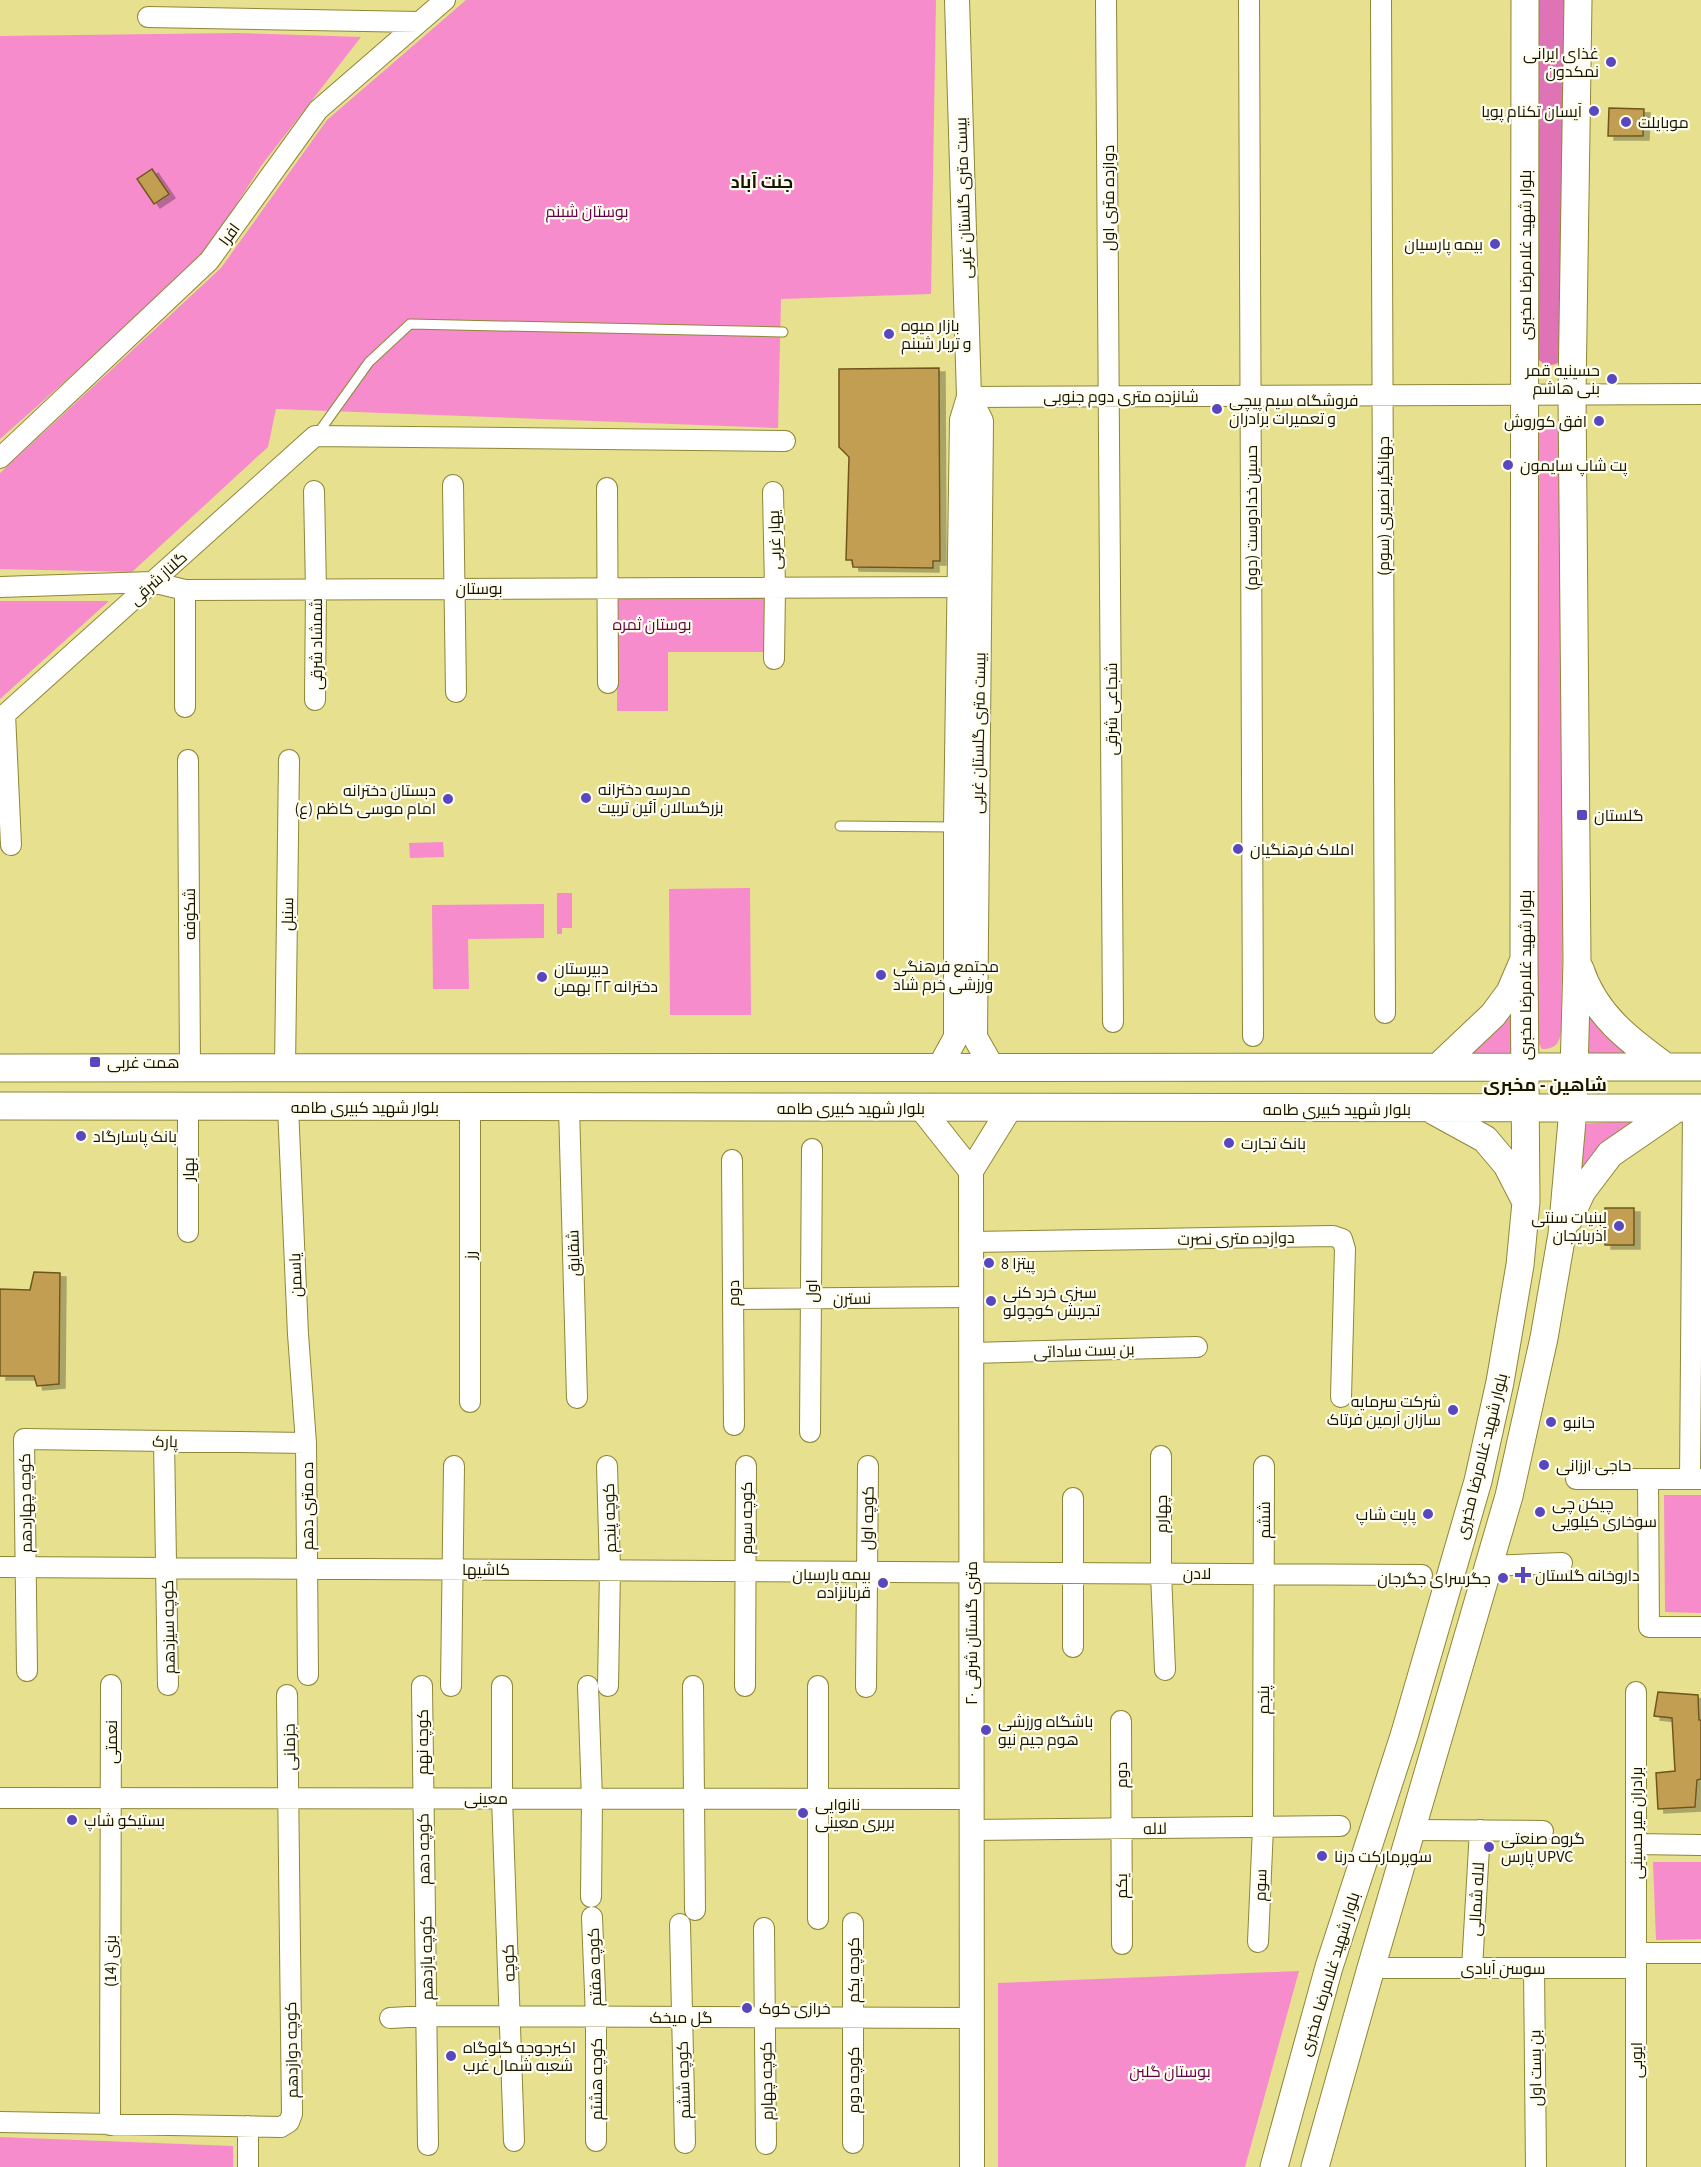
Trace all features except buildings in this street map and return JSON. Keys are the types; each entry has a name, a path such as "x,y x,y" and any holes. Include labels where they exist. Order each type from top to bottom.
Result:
{"main road":[{"name":"بلوار شهید غلامرضا مخبری","path":"1274,2167 1329,1966 1404,1736 1478,1481 1502,1371 1520,1265 1526,1202 1525,0"},
{"name":"بلوار شهید غلامرضا مخبری","path":"1315,2167 1514,1473 1544,1338 1562,1234 1573,1108 1577,961 1572,394 1578,0"},
{"path":"1438,1067 1493,1016 1510,992 1524,961"},
{"path":"1577,961 1585,986 1609,1021 1666,1067"},
{"path":"0,1068 1701,1067"},
{"name":"بلوار شهید کبیری طامه","path":"0,1106 1690,1108"},
{"path":"1562,1234 1581,1191 1610,1154 1690,1108"},
{"path":"1430,1109 1485,1139 1507,1165 1526,1202"}],"street":[{"name":"افرا","path":"0,458 209,261 318,110 445,0"},
{"name":"بیست متری گلستان غربی","path":"957,0 969,397 962,420 969,587 975,1037 992,1067"},
{"name":"دوازده متری اول","path":"1106,0 1109,396"},
{"name":"حسین خدادوست (دوم)","path":"1249,0 1253,1036"},
{"name":"جهانگیر نصیری (سوم)","path":"1381,0 1385,1013"},
{"path":"148,17 419,22"},
{"name":"شانزده متری دوم جنوبی","path":"969,397 1701,394"},
{"name":"شجاعی شرقی","path":"1109,396 1113,1022"},
{"path":"315,436 785,441"},
{"name":"گلناز شرقی","path":"3,717 315,436"},
{"path":"453,485 456,692"},
{"path":"607,488 608,683"},
{"name":"شمشاد شرقی","path":"314,491 315,700"},
{"name":"یهار غربی","path":"773,492 774,659"},
{"name":"بوستان","path":"0,587 152,582 185,590 969,587"},
{"name":"بیست متری گلستان غربی","path":"939,1068 956,1037 956,827 969,587"},
{"path":"185,590 185,707"},
{"path":"3,717 11,846"},
{"name":"شکوفه","path":"188,760 190,1068"},
{"name":"سنبل","path":"285,1068 290,760"},
{"name":"بهار","path":"188,1107 188,1232"},
{"name":"یاسمن","path":"288,1107 298,1335 306,1443"},
{"name":"رز","path":"470,1107 470,1402"},
{"name":"شقایق","path":"569,1107 577,1398"},
{"path":"921,1108 971,1171 1010,1108"},
{"path":"1576,1479 1695,1479 1690,1108"},
{"name":"اول","path":"810,1432 812,1149"},
{"name":"دوم","path":"732,1160 734,1425"},
{"name":"۲۰ متری گلستان شرقی","path":"971,1171 972,2167"},
{"name":"دوازده متری نصرت","path":"971,1242 1333,1236 1342,1239 1345,1249 1341,1397"},
{"name":"نسترن","path":"733,1299 971,1297"},
{"name":"بن بست ساداتی","path":"971,1353 1197,1347"},
{"name":"پارک","path":"24,1439 306,1443"},
{"name":"کوچه چهاردهم","path":"24,1439 27,1671"},
{"path":"165,1441 167,1568"},
{"name":"ده متری دهم","path":"306,1443 308,1675"},
{"name":"چهارم","path":"1161,1456 1161,1572"},
{"path":"451,1686 454,1466"},
{"name":"کوچه سوم","path":"746,1466 746,1570"},
{"name":"کوچه اول","path":"867,1571 868,1466"},
{"name":"ششم","path":"1264,1466 1264,1573"},
{"name":"کوچه پنجم","path":"607,1467 610,1570"},
{"path":"1648,1479 1649,1627 1701,1627"},
{"path":"1073,1647 1074,1498"},
{"path":"1488,1566 1562,1563"},
{"name":"کاشیها","path":"0,1567 971,1571"},
{"name":"کوچه سیزدهم","path":"167,1568 168,1685"},
{"path":"609,1686 610,1570"},
{"path":"745,1686 746,1570"},
{"path":"866,1687 867,1571"},
{"name":"لادن","path":"971,1571 1422,1575"},
{"path":"1161,1572 1165,1670"},
{"name":"پنجم","path":"1263,1827 1264,1573"},
{"name":"نعمتی","path":"111,1685 111,1798"},
{"name":"کوچه نهم","path":"422,1686 423,1798"},
{"path":"502,1686 502,1798"},
{"path":"588,1686 592,1798 591,1897"},
{"path":"693,1686 695,1910"},
{"path":"818,1686 818,1919"},
{"name":"برادران میر حسینی","path":"1636,1692 1636,1960"},
{"name":"جزمانی","path":"287,1695 290,1798"},
{"name":"دوم","path":"1120,1721 1121,1828"},
{"name":"معینی","path":"0,1798 971,1799"},
{"name":"بزی (14)","path":"110,2125 111,1798"},
{"name":"کوچه دوازدهم","path":"0,2122 281,2127 289,2122 292,2114 290,1798"},
{"name":"کوچه دهم","path":"423,1798 424,1900"},
{"name":"کوچه","path":"502,1798 514,2141"},
{"name":"لاله","path":"971,1830 1340,1826"},
{"name":"سوم","path":"1258,1942 1263,1827"},
{"name":"یکم","path":"1121,1828 1122,1944"},
{"path":"1411,1830 1543,1831"},
{"name":"لاله شمالی","path":"1472,1968 1480,1830"},
{"path":"1636,1845 1701,1845"},
{"name":"کوچه یازدهم","path":"424,1900 427,2016"},
{"name":"کوچه هفتم","path":"592,1917 596,2017"},
{"name":"کوچه یکم","path":"853,1923 853,2017"},
{"path":"680,1924 682,2017"},
{"path":"764,1928 765,2017"},
{"name":"سوسن آبادی","path":"1371,1968 1534,1968 1701,1953"},
{"name":"ایوبی","path":"1636,1960 1636,2167"},
{"name":"بن بست اول","path":"1534,1968 1536,2167"},
{"path":"427,2016 428,2145"},
{"name":"گل میخک","path":"390,2018 427,2016 972,2018"},
{"name":"کوچه هشتم","path":"596,2017 596,2141"},
{"name":"کوچه ششم","path":"682,2017 685,2143"},
{"name":"کوچه چهارم","path":"765,2017 766,2144"},
{"name":"کوچه دوم","path":"853,2017 853,2143"},
{"path":"248,2126 248,2167"}],"lane":[{"path":"315,436 369,362 410,324 783,332"},
{"path":"840,826 956,827"}],"green space":[{"name":"بوستان شبنم","path":"466,0 936,0 931,294 781,299 778,428 276,409 268,447 132,572 0,569 0,473 221,268 327,120"},
{"path":"237,33 361,37 261,166 215,238 192,264 122,331 0,439 0,36"},
{"path":"1546,421 1553,422 1559,427 1565,787 1561,1032 1556,1045 1542,1049 1537,1040 1537,438 1539,428"},
{"name":"بوستان ثمره","path":"617,592 769,592 769,652 668,652 668,711 617,711"},
{"path":"0,601 109,601 0,699"},
{"path":"443,842 444,857 410,858 409,843"},
{"path":"750,888 751,1015 670,1015 669,889"},
{"path":"557,893 572,893 572,928 562,928 562,934 557,934"},
{"path":"544,904 544,938 468,939 469,989 433,989 432,905"},
{"path":"1513,994 1511,1053 1457,1056"},
{"path":"1588,1001 1641,1054 1587,1054"},
{"path":"1647,1120 1578,1178 1581,1124"},
{"path":"1664,1495 1701,1495 1701,1613 1665,1612"},
{"path":"1653,1862 1701,1862 1701,1939 1656,1940"},
{"name":"بوستان گلبن","path":"1299,1971 1245,2167 998,2167 998,1983"},
{"path":"0,2137 233,2146 233,2167 0,2167"}],"shaded area":[{"path":"1533,0 1568,0 1564,358 1556,364 1546,366 1539,360 1535,350"}],"place":[{"name":"غذای ایرانی نمکدون","path":"1611,62"},
{"name":"آیسان تکنام پویا","path":"1594,111"},
{"name":"موبایلت","path":"1626,122"},
{"name":"بیمه پارسیان","path":"1495,244"},
{"name":"بازار میوه و تربار شبنم","path":"889,334"},
{"name":"حسینیه قمر بنی هاشم","path":"1612,379"},
{"name":"فروشگاه سیم پیچی و تعمیرات برادران","path":"1217,409"},
{"name":"افق کوروش","path":"1599,421"},
{"name":"پت شاپ سایمون","path":"1508,465"},
{"name":"مدرسه دخترانه بزرگسالان آئین تربیت","path":"586,798"},
{"name":"دبستان دخترانه امام موسی کاظم (ع)","path":"448,799"},
{"name":"گلستان","path":"1582,815"},
{"name":"املاک فرهنگیان","path":"1238,849"},
{"name":"مجتمع فرهنگی ورزشی خرم شاد","path":"881,975"},
{"name":"دبیرستان دخترانه ۲۲ بهمن","path":"542,977"},
{"name":"همت غربی","path":"95,1062"},
{"name":"بانک پاسارگاد","path":"81,1136"},
{"name":"بانک تجارت","path":"1229,1143"},
{"name":"لبنیات سنتی آذربایجان","path":"1619,1226"},
{"name":"پیتزا 8","path":"989,1263"},
{"name":"سبزی خرد کنی تجریش کوچولو","path":"991,1301"},
{"name":"شرکت سرمایه سازان آرمین فرتاک","path":"1453,1410"},
{"name":"جانبو","path":"1551,1422"},
{"name":"حاجی ارزانی","path":"1544,1465"},
{"name":"چیکن چی سوخاری کیلویی","path":"1540,1512"},
{"name":"پاپت شاپ","path":"1428,1514"},
{"name":"داروخانه گلستان","path":"1523,1575"},
{"name":"جگرسرای جگرجان","path":"1503,1578"},
{"name":"بیمه پارسیان قربانزاده","path":"883,1583"},
{"name":"باشگاه ورزشی هوم جیم نیو","path":"986,1730"},
{"name":"نانوایی بربری معینی","path":"803,1813"},
{"name":"بستیکو شاپ","path":"72,1820"},
{"name":"گروه صنعتی پارس UPVC","path":"1489,1847"},
{"name":"سوپرمارکت درنا","path":"1322,1856"},
{"name":"خرازی کوک","path":"747,2008"},
{"name":"اکبرجوجه گلوگاه شعبه شمال غرب","path":"451,2056"}],"district":[{"name":"جنت آباد","path":"762,182"},
{"name":"شاهین - مخبری","path":"1545,1085"}]}
